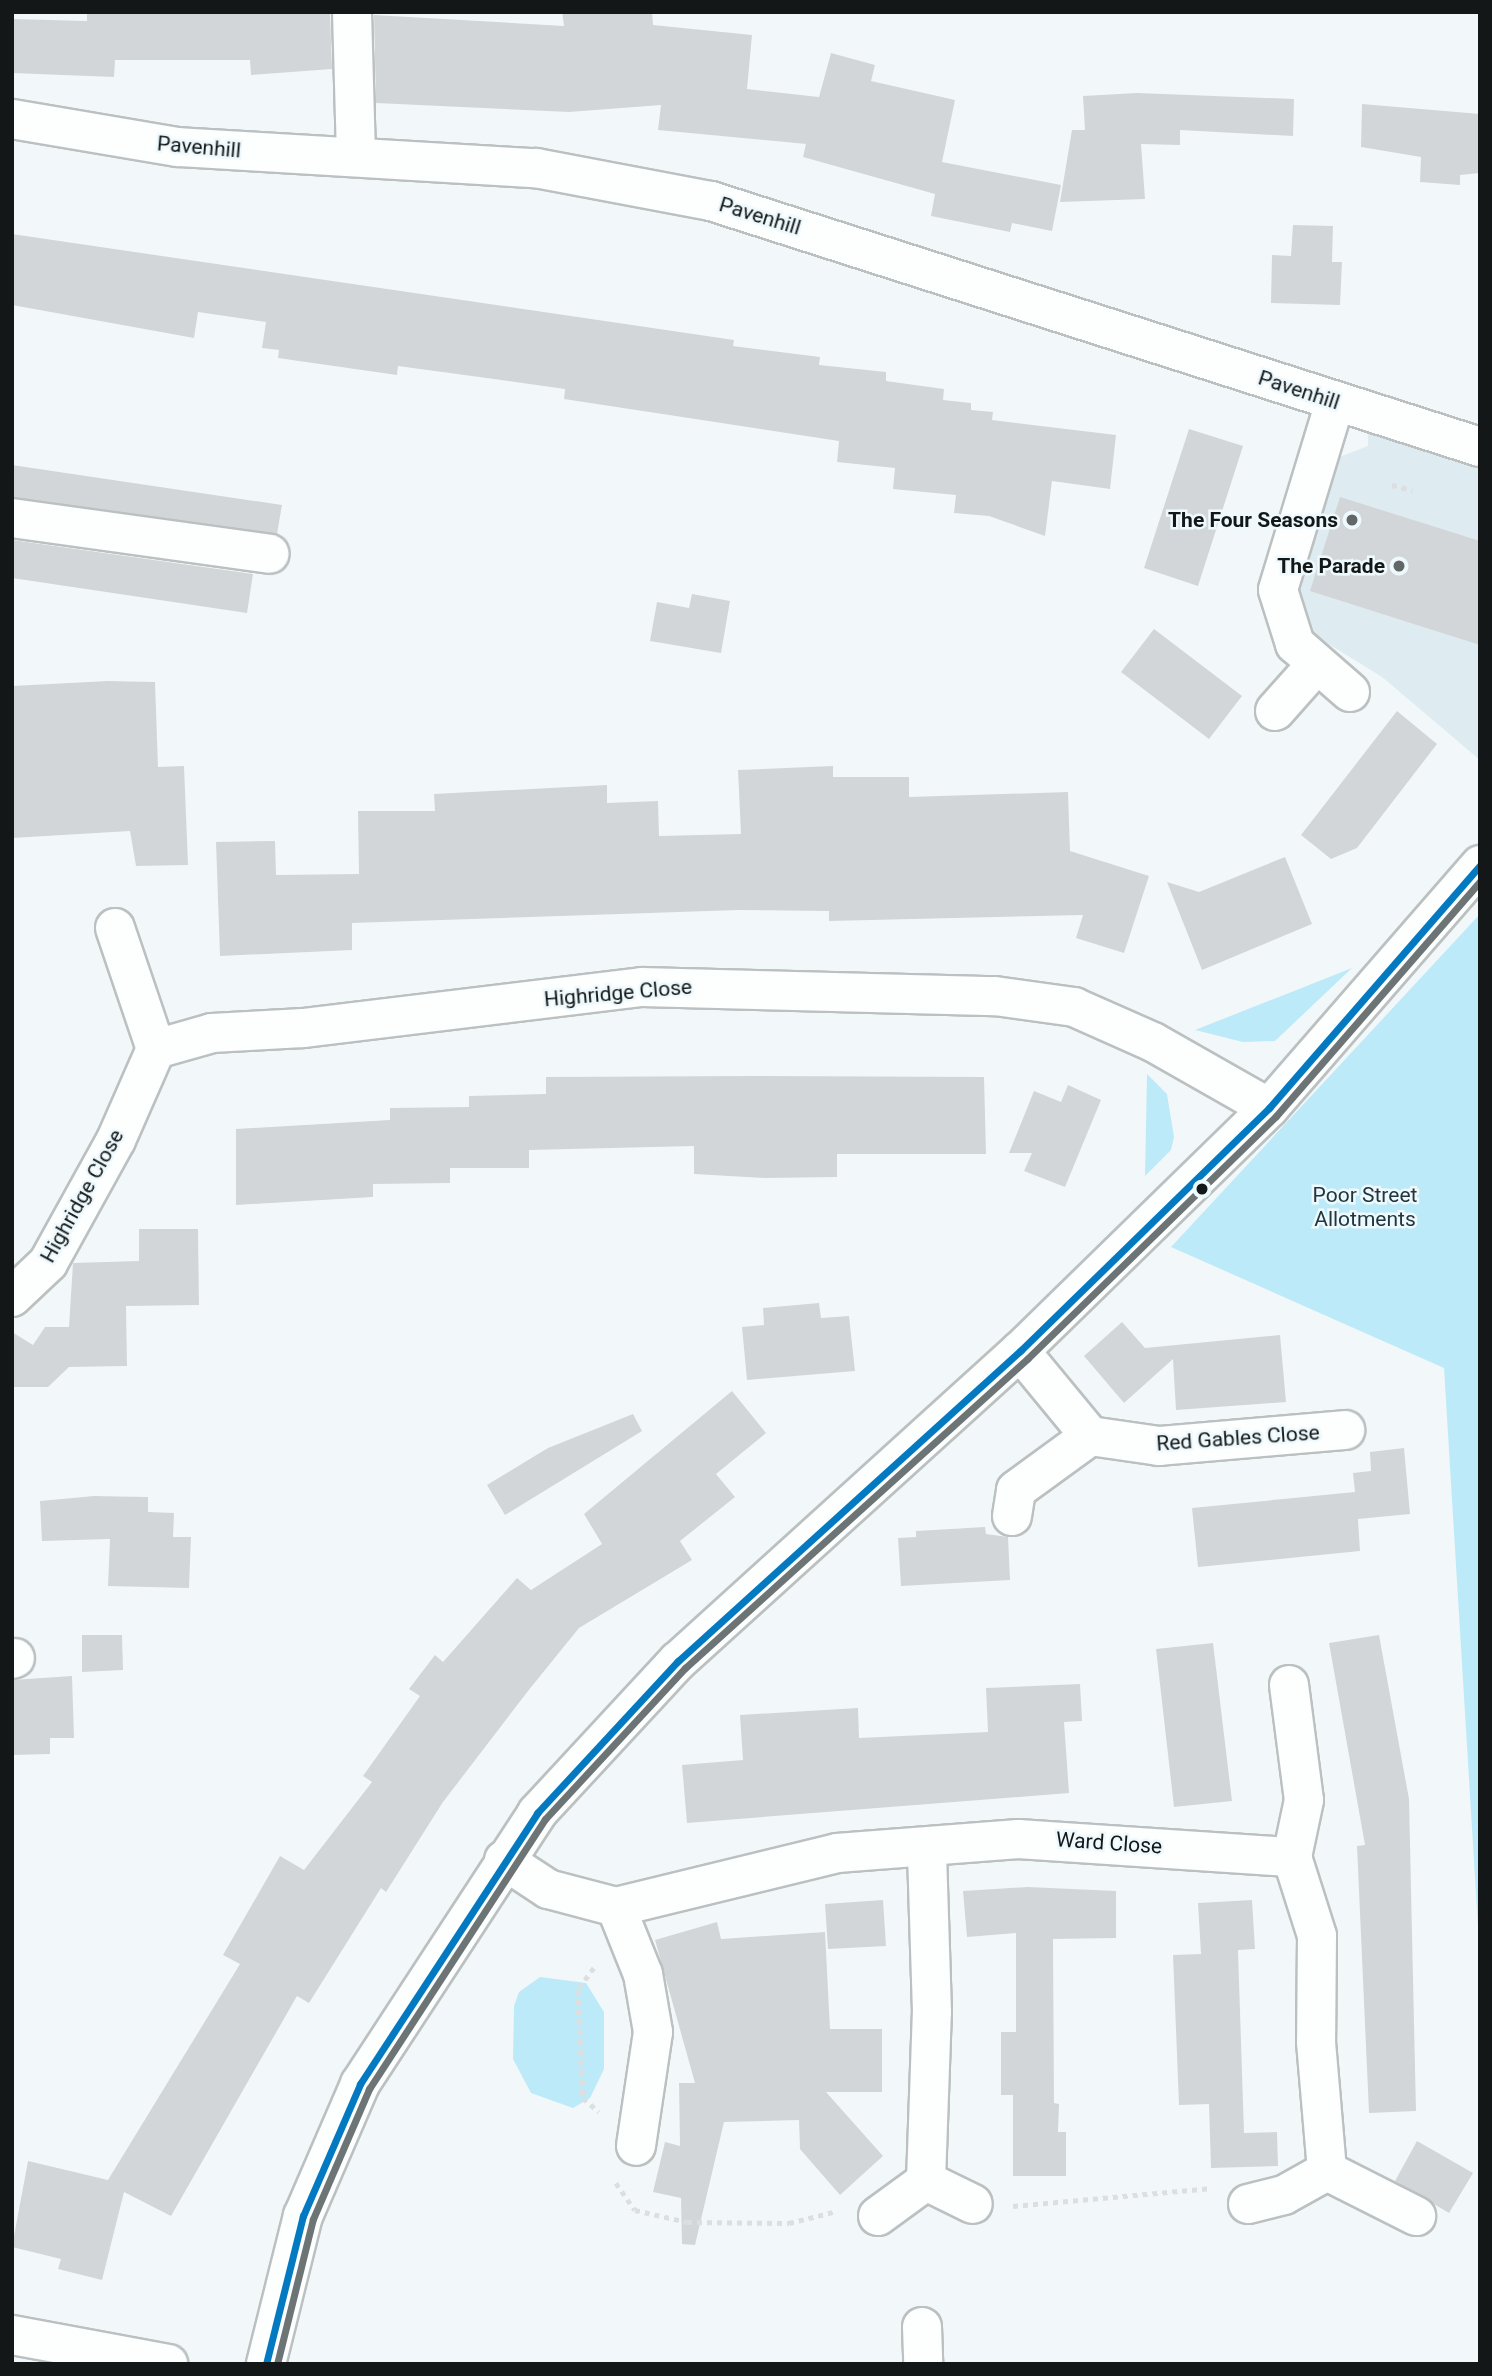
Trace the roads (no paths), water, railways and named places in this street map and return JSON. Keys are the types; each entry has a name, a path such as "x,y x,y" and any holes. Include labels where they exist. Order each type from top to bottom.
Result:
{"street":[{"path":"352,12 356,156"},
{"name":"Pavenhill","path":"12,119 178,147 536,168 711,201 1480,447"},
{"path":"1335,402 1278,590 1285,629 1316,665 1350,692"},
{"path":"12,518 270,554"},
{"path":"1275,711 1316,665"},
{"path":"266,2364 303,2216 327,2152 360,2084 504,1860 628,1710 1020,1351 1269,1108 1480,865"},
{"path":"115,928 156,1049"},
{"name":"Highridge Close","path":"12,1297 48,1263 116,1140 156,1049 212,1033 303,1028 642,988 995,996 1074,1007 1153,1042 1269,1108"},
{"path":"1012,1516 1016,1490 1090,1436 1020,1351"},
{"name":"Red Gables Close","path":"1090,1436 1159,1446 1345,1430"},
{"path":"1289,1685 1304,1800 1292,1857 1317,1936 1316,2042 1327,2171"},
{"name":"Ward Close","path":"504,1860 548,1889 617,1907 801,1860 1054,1838 1292,1857"},
{"path":"926,2181 932,2011 927,1850"},
{"path":"617,1907 643,1974 653,2032 636,2146"},
{"path":"1248,2204 1283,2195 1327,2171"},
{"path":"1327,2171 1416,2216"},
{"path":"926,2181 973,2204"},
{"path":"878,2216 926,2181"},
{"path":"12,2334 167,2364"}],"place":[{"name":"The Four Seasons","path":"1352,520"},
{"name":"The Parade","path":"1399,566"}],"park label":[{"name":"Poor Street Allotments","path":"1365,1207"}]}
